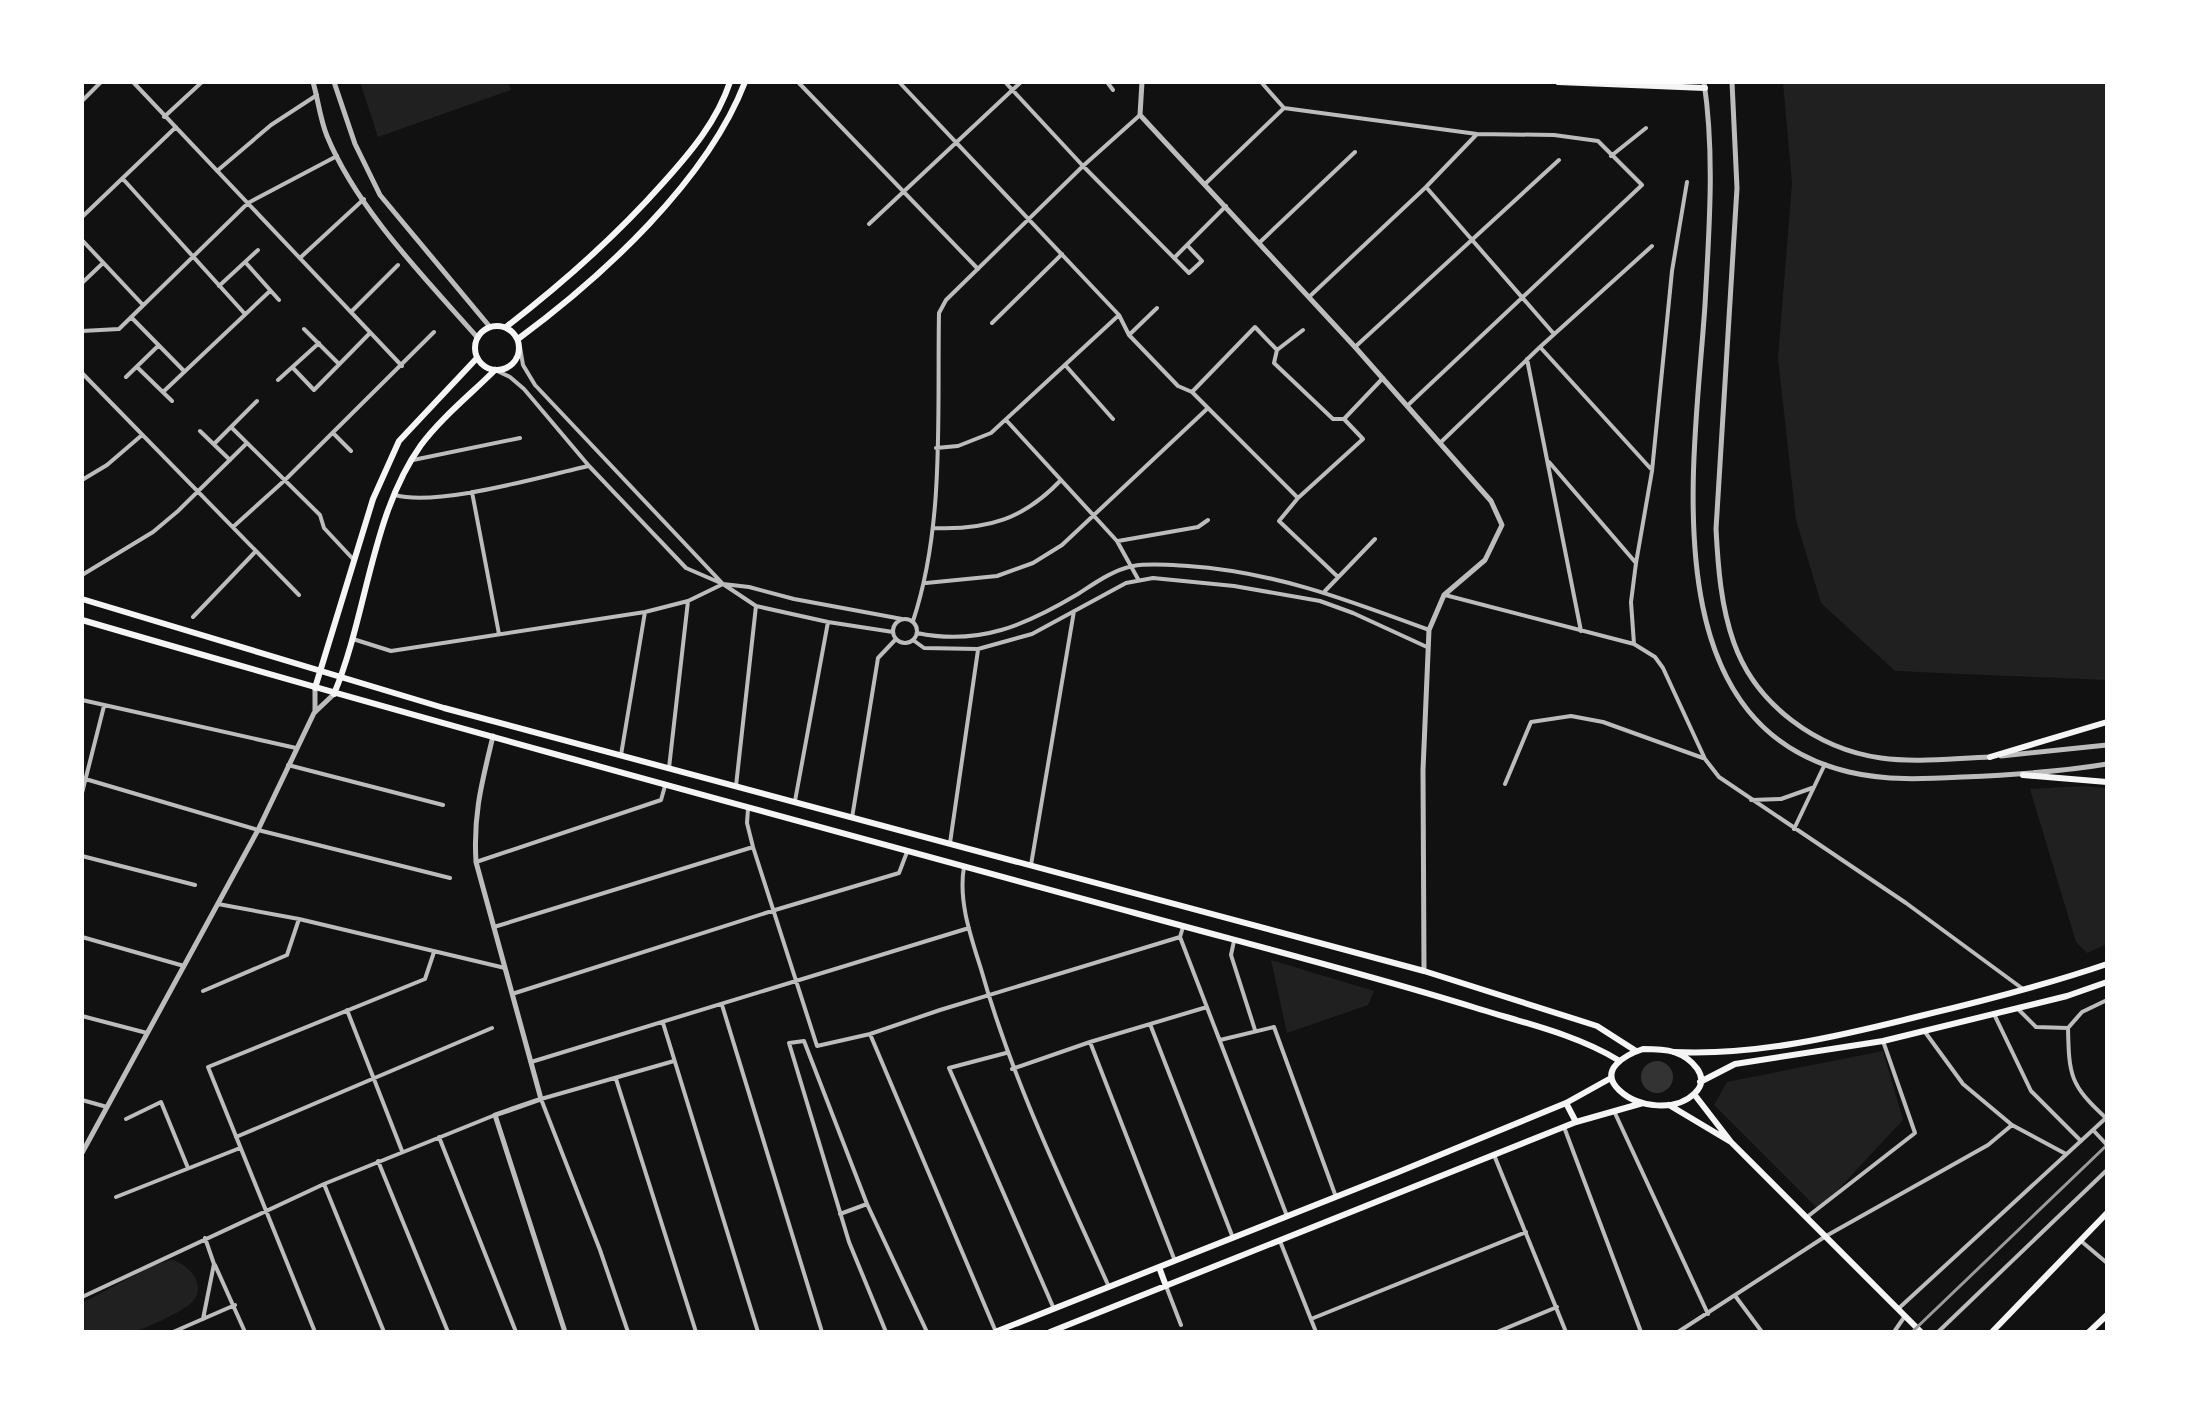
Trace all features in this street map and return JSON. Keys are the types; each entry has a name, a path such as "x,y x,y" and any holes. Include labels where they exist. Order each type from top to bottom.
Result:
{"main road":[{"path":"506,327 519,343 519,354 510,367 487,369 477,358 477,337 490,327 506,327 602,249 709,129 730,82"},
{"path":"519,343 608,264 662,208 705,156 745,82"},
{"path":"1558,82 1705,85"},
{"path":"315,688 373,499 399,441 477,358"},
{"path":"334,694 395,495 413,460 433,432 495,370"},
{"path":"82,599 444,708 1424,971 1597,1026 1636,1051"},
{"path":"82,620 665,786 1428,993 1591,1044 1618,1060"},
{"path":"1990,757 2107,722"},
{"path":"2023,775 2107,782"},
{"path":"1121,909 1126,892"},
{"path":"1290,956 1298,938"},
{"path":"1731,1142 1669,1105 1643,1103 1625,1096 1611,1078 1618,1060 1636,1051 1659,1049 1733,1052 1876,1027 2025,990 2107,964"},
{"path":"1669,1105 1694,1094 1700,1082 1735,1064 1883,1041 2067,996 2107,982"},
{"path":"1591,1044 1597,1026"},
{"path":"1674,1052 1697,1066 1700,1082"},
{"path":"996,1332 1566,1103 1611,1078"},
{"path":"1694,1094 1731,1142 1921,1332"},
{"path":"1566,1103 1576,1122"},
{"path":"1050,1332 1576,1122 1643,1103"},
{"path":"1992,1332 2107,1213"},
{"path":"1159,1267 1166,1286"},
{"path":"2089,1332 2107,1315"}],"street":[{"path":"82,101 101,82"},
{"path":"133,82 402,366"},
{"path":"164,117 202,82"},
{"path":"313,82 326,134 364,199 407,257 477,337"},
{"path":"334,82 355,144 380,195 490,327"},
{"path":"798,82 978,269"},
{"path":"899,82 1119,315 1129,335 1178,386 1192,392 1298,498"},
{"path":"1005,82 1189,273 1202,261 1187,245"},
{"path":"869,224 1021,82"},
{"path":"1107,82 1113,90"},
{"path":"902,619 893,627 893,632 896,639 906,643 913,640 917,633 913,621 926,583 934,528 939,313 946,300 1083,166 1140,115 1142,82"},
{"path":"1261,82 1284,108 1477,134 1554,135 1598,141 1642,185 1407,406"},
{"path":"1732,82 1737,188 1716,529 1719,574 1734,644 1746,669 1771,702 1790,719 1832,744 1882,758 1990,757 2107,745"},
{"path":"1705,85 1710,185 1694,480 1695,540 1705,619 1726,680 1740,703 1776,739 1825,764 1879,778 2023,775 2107,764"},
{"path":"217,171 271,125 317,95"},
{"path":"1205,184 1284,108"},
{"path":"1140,115 1383,378 1491,501 1502,525 1485,560 1444,595 1429,630 1423,770 1424,971"},
{"path":"82,217 176,127"},
{"path":"1611,156 1646,128"},
{"path":"1309,297 1426,187 1477,134"},
{"path":"1259,243 1355,152"},
{"path":"82,331 119,329 248,203 337,155"},
{"path":"1355,347 1559,160"},
{"path":"123,179 245,314"},
{"path":"1634,644 1631,602 1652,471 1672,271 1687,182"},
{"path":"1426,187 1554,334"},
{"path":"301,257 364,199"},
{"path":"1174,258 1226,206"},
{"path":"82,240 143,305"},
{"path":"1440,443 1652,246"},
{"path":"219,286 258,250"},
{"path":"992,323 1062,254"},
{"path":"82,283 103,263"},
{"path":"246,263 279,300"},
{"path":"351,312 398,265"},
{"path":"163,392 270,291"},
{"path":"1129,335 1157,308"},
{"path":"936,448 958,446 991,433 1119,315"},
{"path":"131,317 184,371"},
{"path":"1192,392 1255,327 1277,350"},
{"path":"304,329 339,364"},
{"path":"1303,330 1277,350 1274,363 1333,419 1344,419 1383,378"},
{"path":"233,527 285,480 434,332"},
{"path":"293,368 314,390 369,334"},
{"path":"278,380 319,343"},
{"path":"519,343 523,365 535,385 723,584 913,621"},
{"path":"126,377 158,346"},
{"path":"1540,347 1652,471"},
{"path":"1527,359 1581,631"},
{"path":"1066,366 1113,419"},
{"path":"137,367 172,401"},
{"path":"495,370 524,389 589,466 686,568 723,584 756,606 893,632"},
{"path":"82,373 299,595"},
{"path":"214,444 257,401"},
{"path":"926,583 997,576 1033,563 1062,545 1208,408"},
{"path":"1338,577 1279,521 1298,498 1363,439 1344,419"},
{"path":"1006,420 1117,541 1138,579"},
{"path":"231,427 320,515 324,528 355,561"},
{"path":"200,431 230,460"},
{"path":"333,433 351,451"},
{"path":"82,480 107,465 142,435"},
{"path":"413,460 520,438"},
{"path":"82,575 153,532 247,443"},
{"path":"1547,460 1636,563"},
{"path":"395,495 411,499 472,492 589,466"},
{"path":"934,528 968,528 1012,518 1041,501 1061,480"},
{"path":"472,492 499,634"},
{"path":"1117,541 1198,527 1208,520"},
{"path":"1325,591 1375,539"},
{"path":"193,617 256,551"},
{"path":"917,633 941,638 968,638 1002,630 1045,613 1109,575 1133,566 1203,567 1264,576 1325,591 1429,630"},
{"path":"913,640 924,648 978,649 1032,634 1138,579 1153,578 1234,586 1320,601 1427,647"},
{"path":"353,639 391,651 645,612 688,601 723,584"},
{"path":"1444,595 1634,644 1655,657 1705,759 1719,777 1906,903 2025,990"},
{"path":"669,768 688,601"},
{"path":"736,786 756,606"},
{"path":"1030,867 1074,611"},
{"path":"621,755 645,612"},
{"path":"795,803 828,622"},
{"path":"852,818 878,658 896,639"},
{"path":"950,846 978,649"},
{"path":"314,713 315,688"},
{"path":"82,1153 258,830 314,713 334,694"},
{"path":"82,700 296,748"},
{"path":"82,793 104,705"},
{"path":"1505,784 1531,722 1571,716 1603,722 1705,759"},
{"path":"494,736 477,799 474,831 476,862 541,1099 600,1250 628,1332"},
{"path":"1794,829 1825,764"},
{"path":"288,765 443,805"},
{"path":"84,779 258,830 450,878"},
{"path":"476,862 661,800 665,786"},
{"path":"1751,800 1781,799 1814,787"},
{"path":"748,809 747,823 753,847 817,1046 870,1034 1180,937"},
{"path":"494,927 753,847"},
{"path":"512,994 899,873 907,852"},
{"path":"82,856 195,885"},
{"path":"964,867 962,881 969,928 1012,1069 1109,1287"},
{"path":"217,904 299,919 505,968"},
{"path":"203,991 287,955 299,919"},
{"path":"1183,926 1180,937 1287,1216"},
{"path":"531,1062 969,928"},
{"path":"82,937 184,966"},
{"path":"1234,940 1231,955 1255,1030"},
{"path":"315,1332 208,1067 425,979 434,952"},
{"path":"1898,1309 2107,1118 2082,1096 2069,1070 2068,1028 2082,1012 2107,1000"},
{"path":"722,1004 822,1332"},
{"path":"1012,1069 1207,1007"},
{"path":"2016,1008 2036,1027 2068,1028"},
{"path":"347,1010 402,1151"},
{"path":"1994,1014 2031,1091 2081,1141"},
{"path":"82,1016 147,1033"},
{"path":"663,1023 758,1332"},
{"path":"1150,1024 1233,1238"},
{"path":"1220,1040 1274,1027 1336,1197"},
{"path":"236,1137 492,1028"},
{"path":"1924,1030 1963,1084 2012,1125 2066,1154"},
{"path":"870,1034 996,1332"},
{"path":"886,1332 849,1242 789,1043 804,1041 867,1204 927,1332"},
{"path":"1807,1217 1915,1133 1883,1041"},
{"path":"1090,1042 1175,1261"},
{"path":"1007,1053 949,1068 1054,1309"},
{"path":"82,1297 205,1238 402,1151 541,1099 674,1061"},
{"path":"616,1079 696,1332"},
{"path":"82,1100 107,1107"},
{"path":"126,1119 161,1102 188,1168"},
{"path":"1614,1111 1708,1314"},
{"path":"495,1115 565,1332"},
{"path":"1678,1332 1826,1236 1988,1145 2012,1125"},
{"path":"1564,1127 1641,1332"},
{"path":"2093,1130 2107,1145"},
{"path":"439,1137 516,1332"},
{"path":"116,1197 241,1147"},
{"path":"1494,1155 1566,1332"},
{"path":"378,1161 448,1332"},
{"path":"1938,1332 2107,1170"},
{"path":"324,1184 384,1332"},
{"path":"840,1214 867,1204"},
{"path":"1311,1319 1526,1232"},
{"path":"205,1238 245,1332"},
{"path":"1280,1241 1316,1332"},
{"path":"2081,1241 2107,1263"},
{"path":"203,1319 214,1264"},
{"path":"1166,1286 1181,1325"},
{"path":"1736,1297 1762,1332"},
{"path":"173,1332 235,1305"},
{"path":"1497,1332 1557,1307"},
{"path":"1894,1332 1905,1316"}],"shaded area":[{"path":"360,82 508,82 511,90 378,137"},
{"path":"1783,82 2107,82 2106,680 1895,671 1821,603 1796,520 1778,358 1792,183"},
{"path":"2107,788 2107,944 2087,953 2076,942 2030,789"},
{"path":"1271,960 1374,991 1368,1005 1287,1033"},
{"path":"1883,1051 1903,1120 1819,1210 1714,1105 1727,1082"},
{"path":"1657,1061 1668,1066 1673,1077 1668,1088 1657,1093 1646,1088 1641,1077 1646,1066"},
{"path":"171,1260 191,1271 198,1285 195,1299 189,1305 132,1332 82,1332 82,1303 152,1266"}],"railway":[{"path":"1912,1332 2107,1145"}]}
